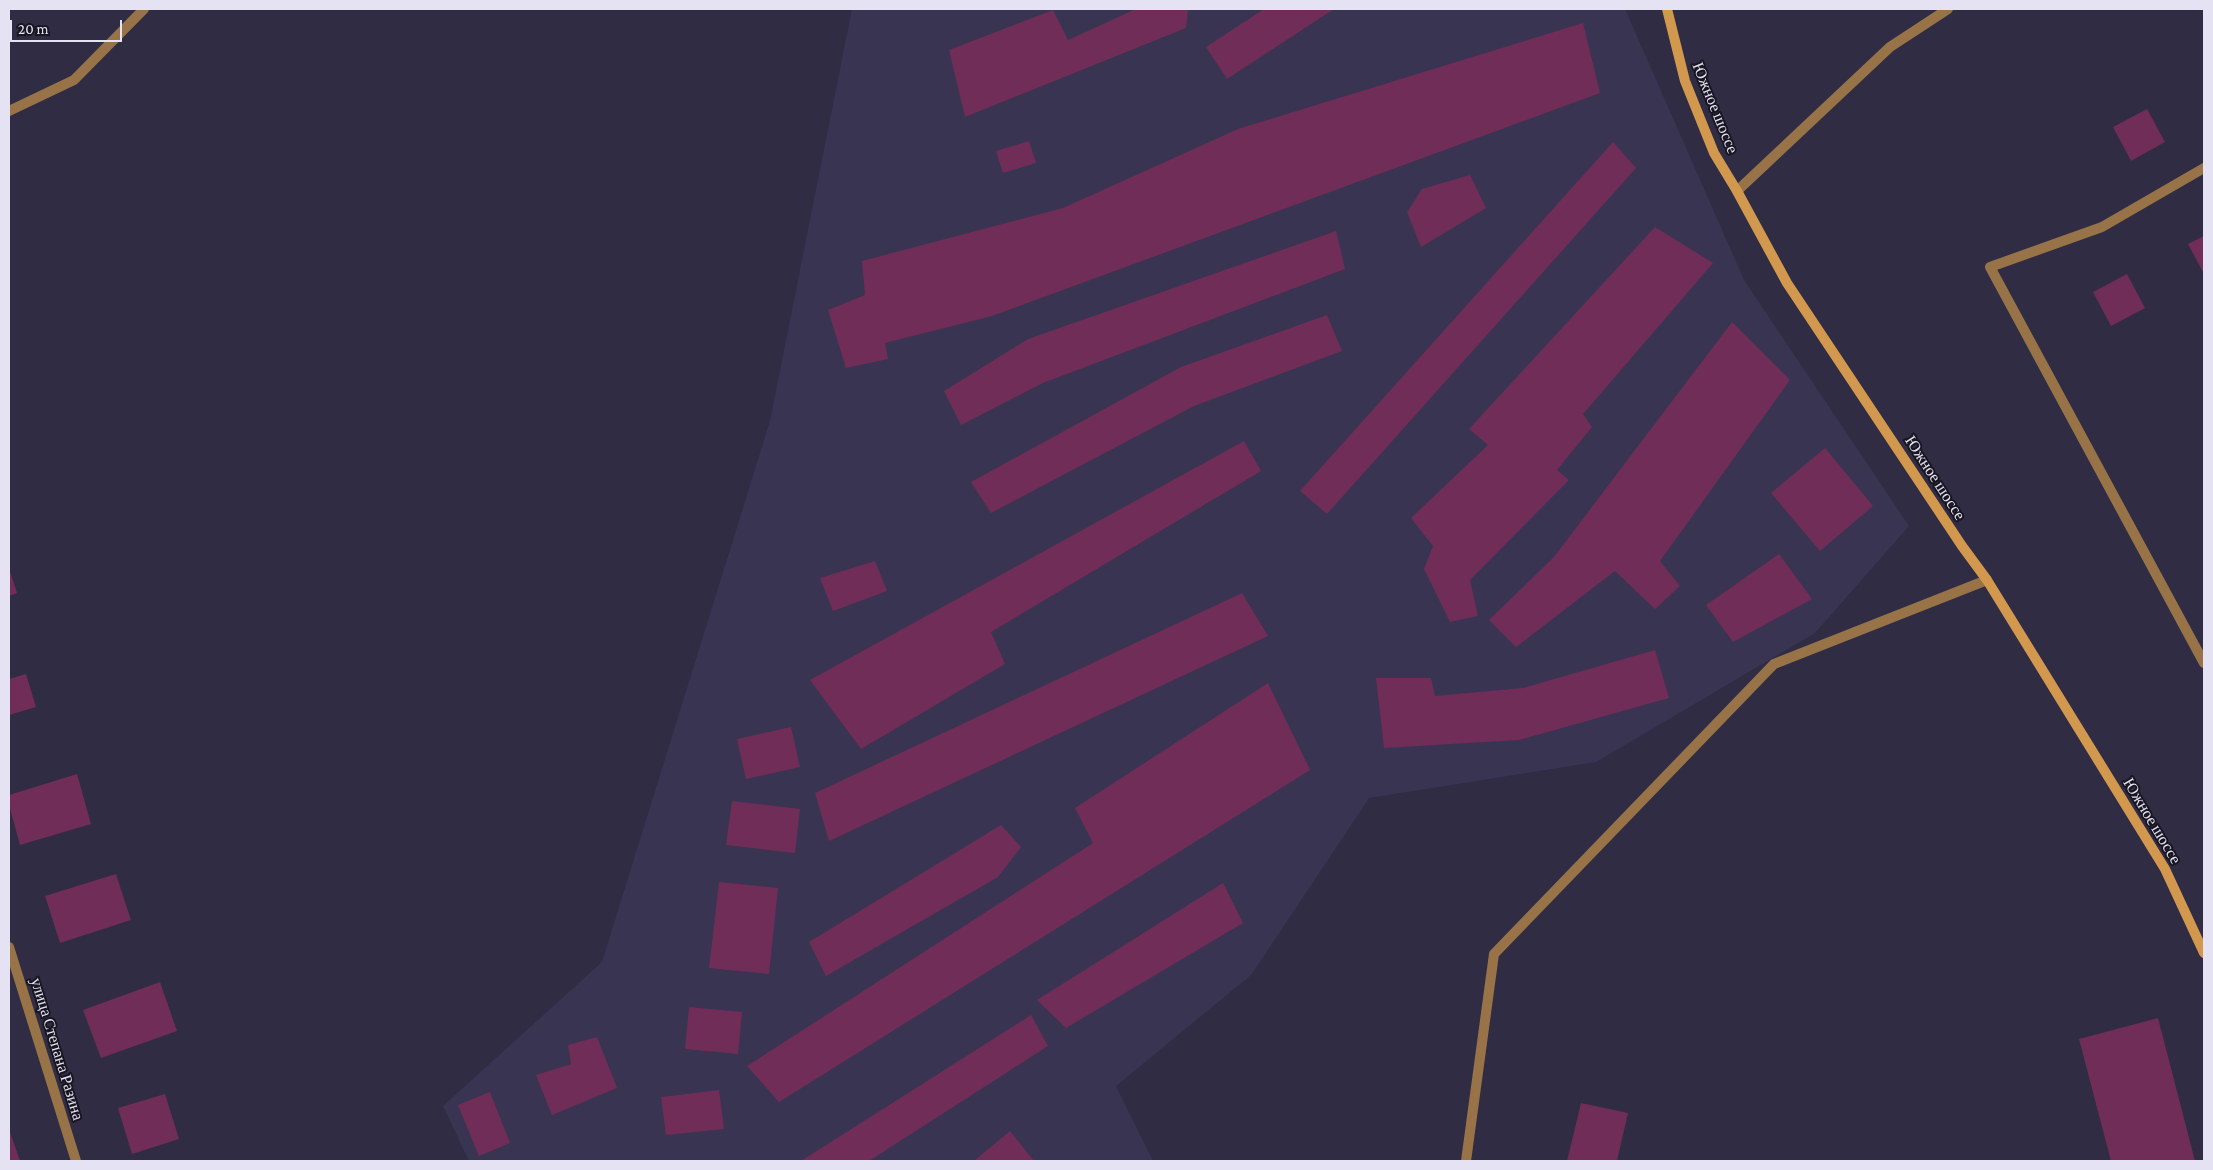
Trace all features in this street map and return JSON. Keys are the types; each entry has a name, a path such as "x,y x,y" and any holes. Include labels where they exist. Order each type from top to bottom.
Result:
{"street":[{"path":"9,111 74,80 144,9"},
{"name":"Южное шоссе","path":"1667,9 1685,81 1714,153 1787,283 1962,546 1987,580 2165,869 2204,953"},
{"path":"1737,191 1890,46 1948,9"},
{"path":"2204,168 2102,227 1990,267 2204,663"},
{"path":"1466,1161 1494,954 1774,664 1987,580"},
{"name":"улица Степана Разина","path":"9,946 76,1161"}],"shaded area":[{"path":"852,9 1625,9 1744,280 1909,526 1815,633 1596,762 1369,798 1251,975 1116,1086 1153,1161 469,1161 443,1106 602,962 770,421"}],"building":[{"path":"1136,9 1188,9 1186,28 965,117 949,50 1053,10 1068,40"},
{"path":"1264,9 1334,9 1227,79 1206,47"},
{"path":"1583,23 1600,93 992,316 885,343 888,359 846,368 828,310 865,295 862,261 1063,208 1238,129"},
{"path":"2147,109 2165,142 2131,161 2113,127"},
{"path":"1029,141 1036,163 1003,173 996,151"},
{"path":"1613,142 1636,168 1327,514 1300,491"},
{"path":"1470,175 1486,208 1421,247 1407,212 1422,189"},
{"path":"1655,227 1713,263 1583,414 1592,427 1557,470 1569,480 1470,580 1478,616 1450,622 1424,569 1433,546 1411,518 1488,445 1469,429"},
{"path":"1336,231 1345,269 1043,383 961,425 944,391 1028,339"},
{"path":"2204,236 2204,274 2188,244"},
{"path":"2127,274 2145,308 2111,326 2093,292"},
{"path":"1327,315 1342,351 1194,406 991,513 971,482 1181,367"},
{"path":"1732,322 1790,380 1660,561 1680,586 1655,609 1615,571 1516,647 1489,620 1554,557"},
{"path":"1244,441 1261,471 991,632 1005,664 861,749 810,680"},
{"path":"1825,448 1873,506 1820,551 1771,493"},
{"path":"1779,554 1812,599 1733,642 1706,605"},
{"path":"875,561 887,591 833,611 820,578"},
{"path":"9,568 17,593 9,596"},
{"path":"1242,593 1268,636 829,841 815,793"},
{"path":"1655,650 1669,698 1519,740 1384,748 1376,678 1431,678 1435,696 1523,688"},
{"path":"26,674 36,707 9,715 9,679"},
{"path":"1268,683 1310,770 779,1102 747,1066 1093,843 1075,808"},
{"path":"791,727 800,767 746,779 737,739"},
{"path":"77,774 91,824 20,845 9,805 9,795"},
{"path":"732,801 800,809 795,853 726,845"},
{"path":"1001,825 1021,847 998,877 826,976 809,942"},
{"path":"116,874 131,920 60,943 45,896"},
{"path":"719,882 778,888 769,974 709,968"},
{"path":"1223,883 1243,923 1066,1028 1037,1000"},
{"path":"160,982 177,1031 101,1058 83,1010"},
{"path":"689,1007 742,1012 738,1054 685,1049"},
{"path":"1031,1015 1048,1046 869,1161 801,1161"},
{"path":"2158,1018 2195,1161 2111,1161 2079,1039"},
{"path":"597,1037 617,1088 552,1115 536,1075 571,1064 568,1045"},
{"path":"719,1090 724,1129 666,1135 661,1097"},
{"path":"490,1092 510,1143 479,1156 458,1105"},
{"path":"165,1094 179,1139 132,1154 118,1108"},
{"path":"1581,1103 1628,1113 1617,1161 1567,1161"},
{"path":"1010,1131 1034,1161 974,1161"},
{"path":"10,1132 20,1161 9,1161"}]}
